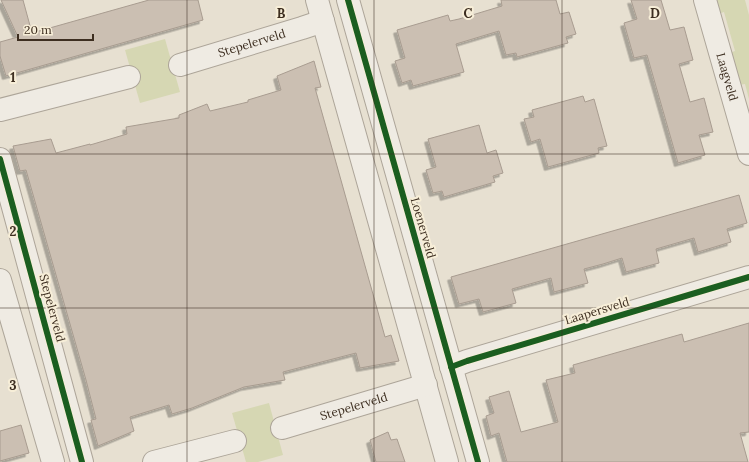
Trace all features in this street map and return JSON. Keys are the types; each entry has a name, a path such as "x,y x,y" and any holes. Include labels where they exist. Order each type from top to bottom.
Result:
{"street":[{"path":"317,0 447,462"},
{"name":"Loenerveld","path":"348,0 478,462"},
{"name":"Laagveld","path":"705,0 749,154"},
{"name":"Stepelerveld","path":"180,65 323,21"},
{"path":"0,110 129,77"},
{"name":"Stepelerveld","path":"0,159 82,462"},
{"name":"Laapersveld","path":"451,367 466,361 749,277"},
{"path":"0,280 53,462"},
{"name":"Stepelerveld","path":"282,428 426,385"},
{"path":"154,462 235,440"}],"green space":[{"path":"714,0 745,0 749,15 749,99 745,84 738,85 729,53 735,51 724,12 718,14"},
{"path":"165,39 180,92 140,103 125,50"},
{"path":"269,403 283,455 258,462 246,462 232,413"}],"building":[{"path":"1,0 23,0 32,33 149,0 198,0 203,20 6,76 0,56 0,42 18,37"},
{"path":"501,0 556,0 560,14 569,12 576,34 566,37 568,43 517,57 516,53 506,55 499,31 456,44 464,72 413,86 411,80 402,83 395,61 405,58 397,30 448,15 450,21 459,19 502,6"},
{"path":"631,0 661,0 670,30 684,27 693,60 679,64 690,102 704,98 713,132 699,135 705,155 678,163 647,55 634,58 624,23 637,19"},
{"path":"314,61 321,87 315,88 385,337 391,335 399,361 360,368 356,353 283,372 285,380 244,387 192,408 172,414 169,405 130,417 134,431 98,446 91,420 96,419 86,380 26,170 20,171 13,146 51,139 56,153 127,134 126,127 179,118 179,115 207,104 210,111 248,102 248,100 281,90 277,76"},
{"path":"583,96 585,102 594,99 607,146 598,148 599,153 548,167 540,139 531,142 524,119 534,117 532,110"},
{"path":"479,125 487,153 496,150 503,173 493,176 495,182 444,197 442,191 433,193 426,170 436,167 428,139"},
{"path":"739,195 747,223 727,229 731,242 698,252 694,238 656,249 659,263 626,272 622,258 584,269 588,283 554,292 551,278 512,289 516,303 483,312 479,299 459,304 451,277"},
{"path":"749,323 749,432 740,433 748,462 507,462 499,433 491,436 486,416 494,413 489,397 509,391 521,432 558,422 546,380 575,373 573,365 682,334 684,342"},
{"path":"21,425 29,453 0,461 0,431"},
{"path":"388,432 391,440 397,439 405,462 376,462 370,440"}],"cycle path":[{"path":"348,0 478,462"},
{"path":"0,159 82,462"},
{"path":"451,367 749,277"}]}
